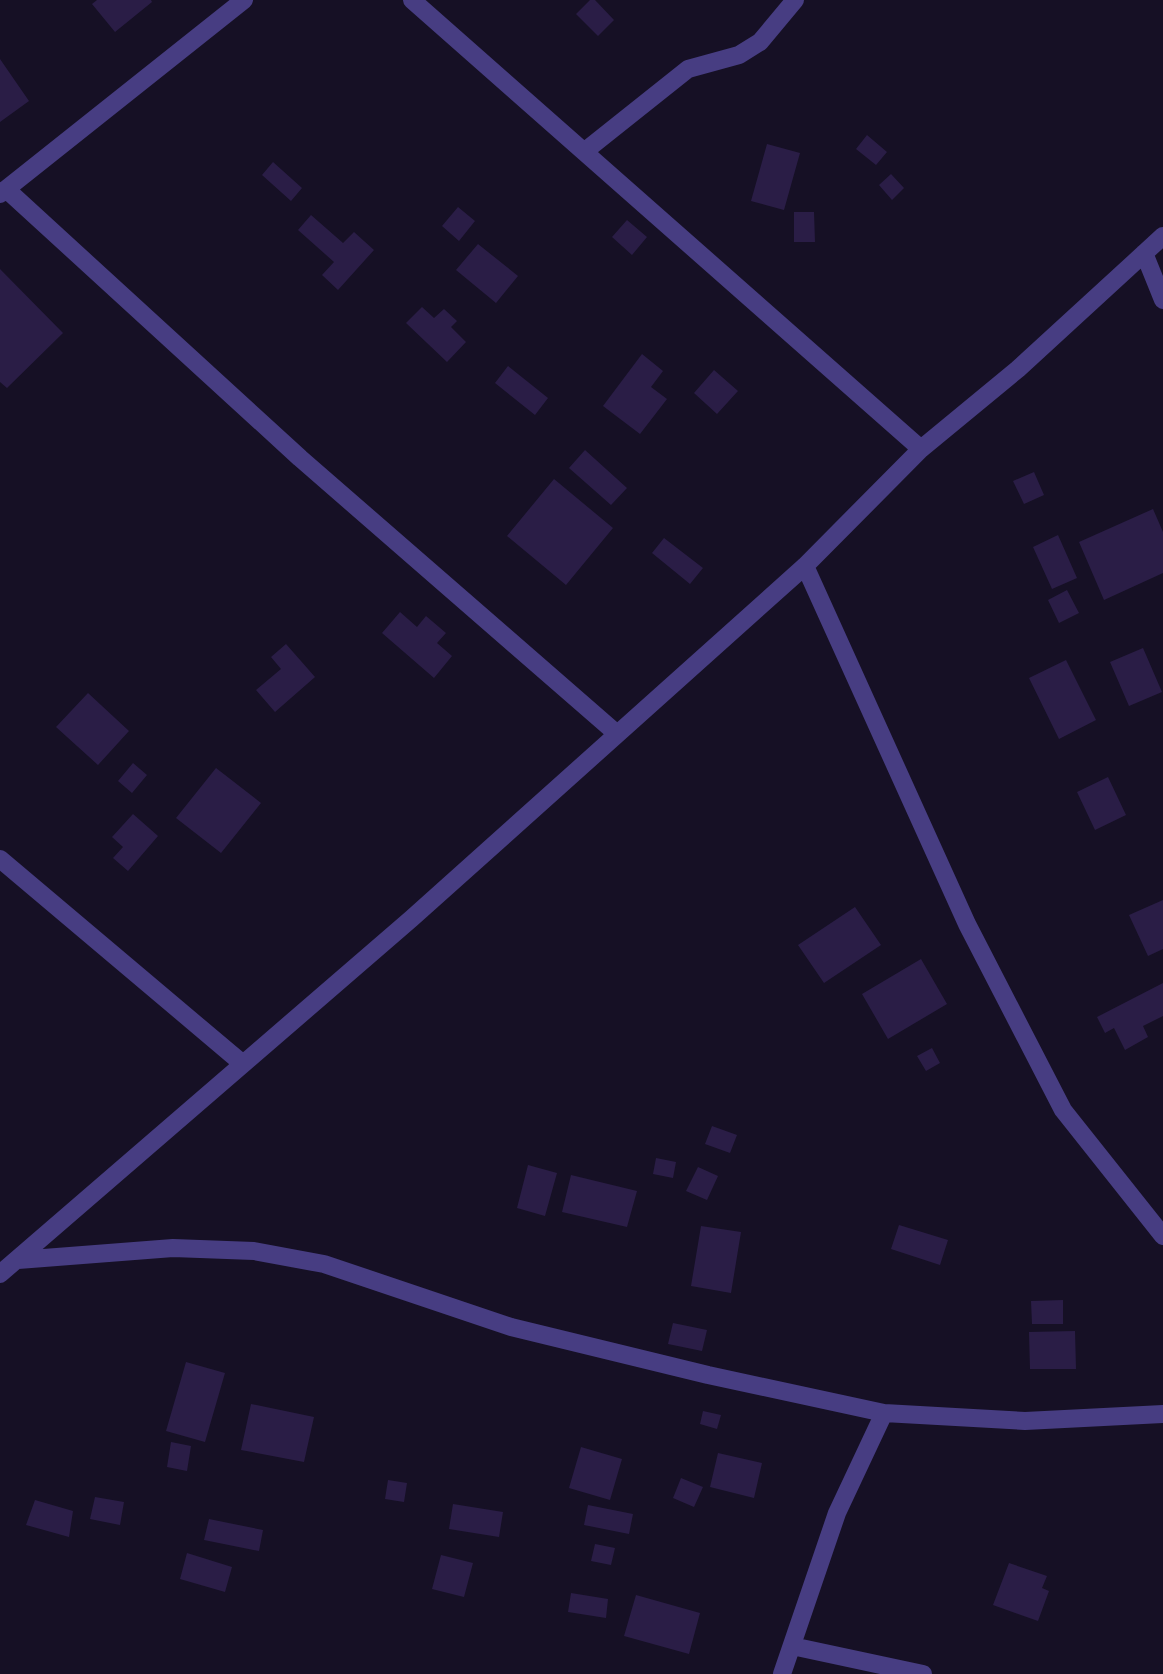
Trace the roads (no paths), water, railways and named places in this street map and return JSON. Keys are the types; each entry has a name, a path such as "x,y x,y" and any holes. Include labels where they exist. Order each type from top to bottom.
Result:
{"street":[{"path":"244,0 3,192 300,458 617,733"},
{"path":"412,0 921,449"},
{"path":"585,151 688,69 739,55 760,42 795,0"},
{"path":"0,1274 411,919 805,566 921,449 1018,369 1163,236"},
{"path":"1144,253 1163,300"},
{"path":"805,566 967,924 1063,1110 1163,1236"},
{"path":"0,859 243,1064"},
{"path":"18,1260 173,1248 254,1251 313,1262 511,1327 708,1375 884,1413 1025,1421 1163,1414"},
{"path":"782,1674 837,1513 884,1413"},
{"path":"792,1646 923,1674"}]}
